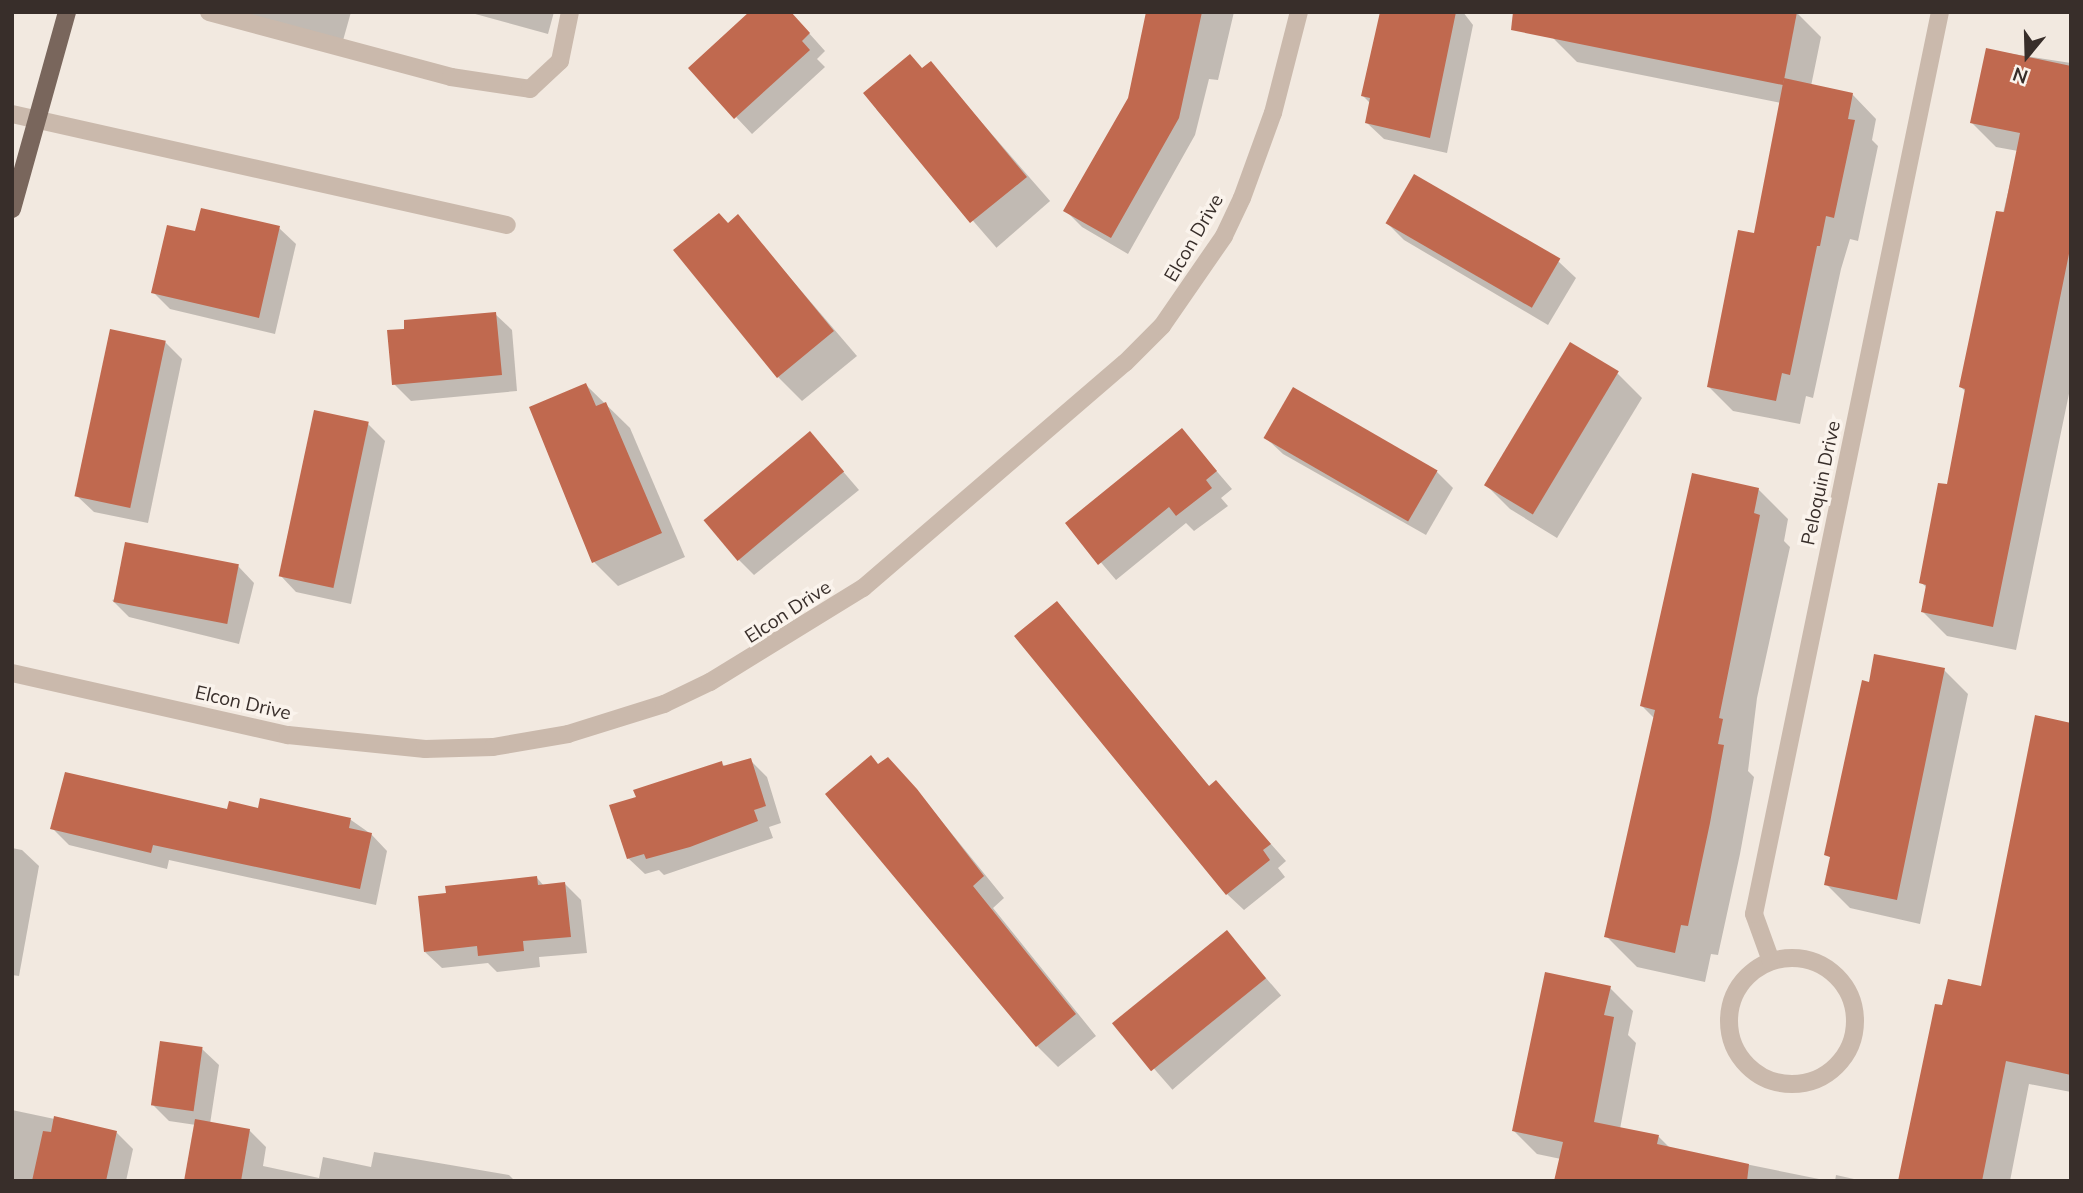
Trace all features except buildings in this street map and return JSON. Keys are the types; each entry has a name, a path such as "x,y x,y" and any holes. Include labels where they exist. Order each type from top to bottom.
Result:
{"main road":[{"path":"12,209 67,12"}],"street":[{"path":"209,12 451,77 530,89 560,61 570,12"},
{"name":"Elcon Drive","path":"12,673 288,735 425,749 493,747 568,734 664,704 710,682 788,638 863,587 1115,372 1162,326 1224,236 1242,198 1273,113 1299,12"},
{"name":"Peloquin Drive","path":"1770,961 1754,914 1940,12"},
{"path":"12,114 508,225"},
{"path":"1793,957 1816,963 1835,974 1853,1003 1855,1027 1849,1048 1835,1067 1810,1082 1766,1078 1743,1059 1730,1033 1730,1011 1737,990 1746,978 1770,961 1793,957"}]}
